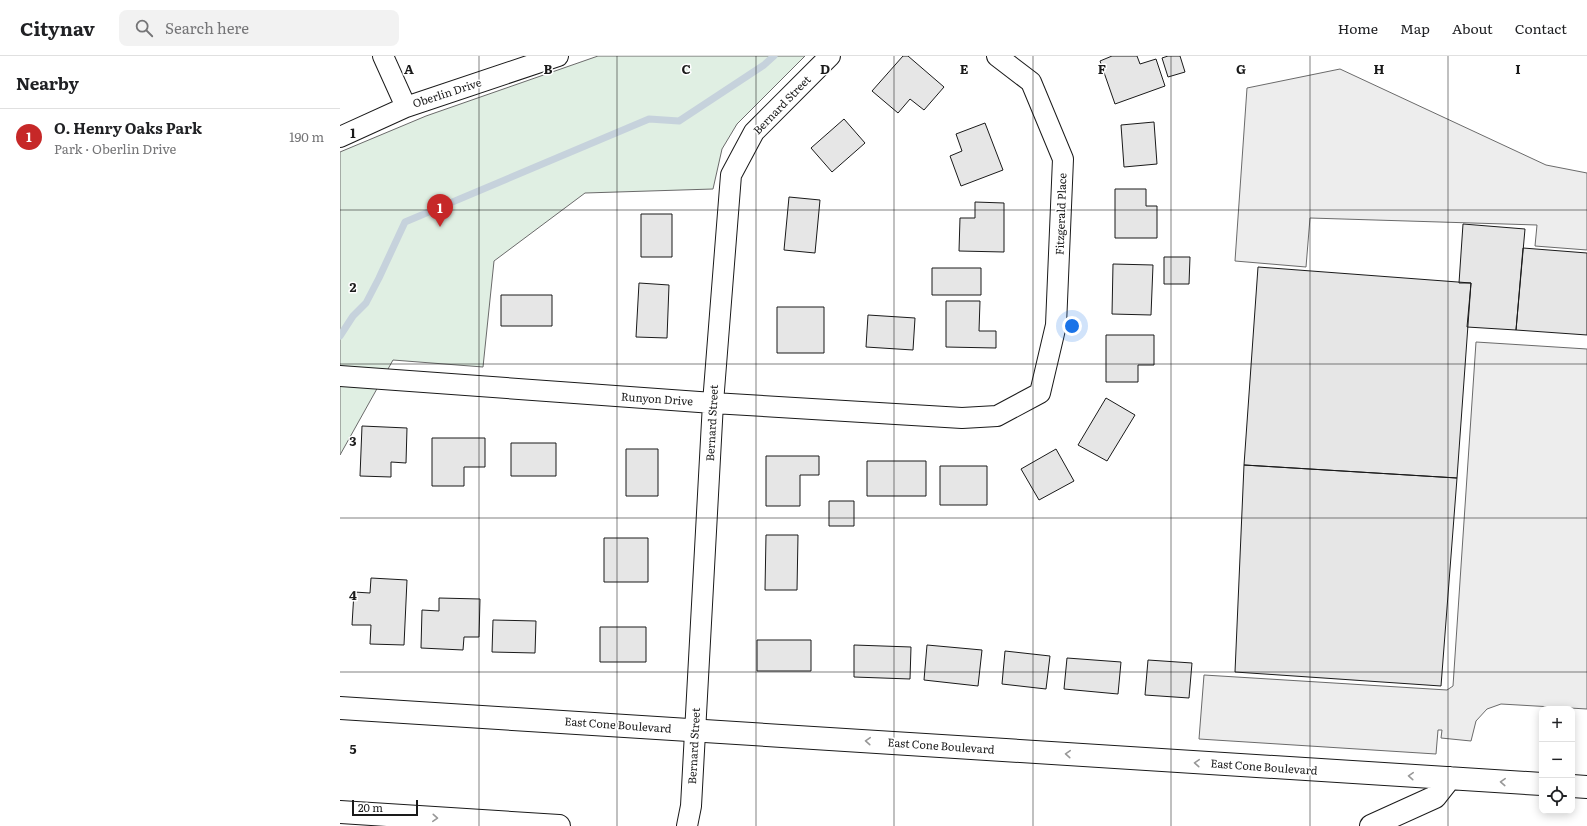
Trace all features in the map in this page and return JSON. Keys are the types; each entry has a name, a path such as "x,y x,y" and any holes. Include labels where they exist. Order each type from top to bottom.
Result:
{"main road":[{"name":"East Cone Boulevard","path":"340,708 1539,784"},
{"path":"1371,826 1435,797 1450,778"},
{"path":"1575,786 1587,787"},
{"path":"340,812 559,826"}],"street":[{"path":"383,56 406,107"},
{"name":"Oberlin Drive","path":"340,137 406,107 558,56"},
{"name":"Bernard Street","path":"687,826 691,806 713,403 731,175 754,132 830,56"},
{"name":"Fitzgerald Place","path":"997,56 1031,82 1063,159 1056,324 1040,393"},
{"name":"Runyon Drive","path":"340,376 713,403 962,418 997,416 1040,393"}],"green space":[{"path":"598,56 805,56 737,124 722,149 713,189 585,193 494,261 483,367 393,360 340,455 340,152 426,116"}],"shaded area":[{"path":"1340,69 1546,165 1587,173 1587,250 1535,246 1537,225 1310,218 1306,267 1235,261 1247,88"},
{"path":"1476,342 1587,349 1587,709 1575,708 1575,706 1501,704 1487,709 1476,721 1471,741 1441,738 1442,730 1438,730 1436,754 1199,739 1204,675 1447,690 1453,686"}],"building":[{"path":"903,56 908,56 944,87 924,110 910,99 898,113 872,91"},
{"path":"1112,56 1137,56 1140,64 1156,59 1165,86 1115,104 1100,61"},
{"path":"1168,56 1180,56 1185,72 1168,77 1162,58"},
{"path":"844,119 865,143 832,172 811,148"},
{"path":"1154,122 1157,164 1124,167 1121,125"},
{"path":"985,123 1003,170 961,186 950,156 962,151 956,134"},
{"path":"1115,189 1146,189 1146,206 1157,206 1157,238 1115,238"},
{"path":"789,197 820,200 815,253 784,250"},
{"path":"975,202 1004,203 1004,252 959,251 960,218 975,218"},
{"path":"641,214 672,214 672,257 641,257"},
{"path":"1463,224 1525,229 1516,330 1467,327 1471,283 1459,283"},
{"path":"1523,248 1587,253 1587,335 1516,330"},
{"path":"1164,257 1190,257 1189,284 1164,284"},
{"path":"1113,264 1153,265 1151,315 1112,314"},
{"path":"1258,267 1471,283 1457,478 1244,465"},
{"path":"932,268 981,268 981,295 932,295"},
{"path":"639,283 669,285 667,338 636,337"},
{"path":"501,295 552,295 552,326 501,326"},
{"path":"946,301 980,301 979,331 996,331 996,348 946,347"},
{"path":"777,307 824,307 824,353 777,353"},
{"path":"868,315 915,318 913,350 866,347"},
{"path":"1106,335 1154,335 1154,365 1138,365 1138,382 1106,382"},
{"path":"1106,398 1135,415 1107,461 1078,445"},
{"path":"362,426 407,428 406,463 391,462 391,477 360,476"},
{"path":"432,438 485,438 485,467 464,467 464,486 432,486"},
{"path":"511,443 556,443 556,476 511,476"},
{"path":"626,449 658,449 658,496 626,496"},
{"path":"1056,449 1074,481 1039,500 1021,469"},
{"path":"766,456 819,456 819,475 800,475 800,506 766,506"},
{"path":"867,461 926,461 926,496 867,496"},
{"path":"1244,465 1457,478 1441,686 1235,672"},
{"path":"940,466 987,466 987,505 940,505"},
{"path":"829,501 854,501 854,526 829,526"},
{"path":"766,535 798,535 797,590 765,590"},
{"path":"604,538 648,538 648,582 604,582"},
{"path":"371,578 407,580 404,645 370,644 371,625 352,625 354,592 370,593"},
{"path":"439,598 480,599 479,637 464,637 463,650 421,648 422,610 439,611"},
{"path":"493,620 536,621 535,653 492,652"},
{"path":"600,627 646,627 646,662 600,662"},
{"path":"757,640 811,640 811,671 757,671"},
{"path":"854,645 911,647 910,679 854,677"},
{"path":"927,645 982,650 978,686 924,680"},
{"path":"1005,651 1050,656 1046,689 1002,684"},
{"path":"1067,658 1121,662 1118,694 1064,689"},
{"path":"1148,660 1192,663 1189,698 1145,695"}],"waterway":[{"path":"340,336 353,316 366,303 405,222 649,119 679,121 764,65 774,56"}],"place":[{"name":"O. Henry Oaks Park","path":"440,227"}]}
